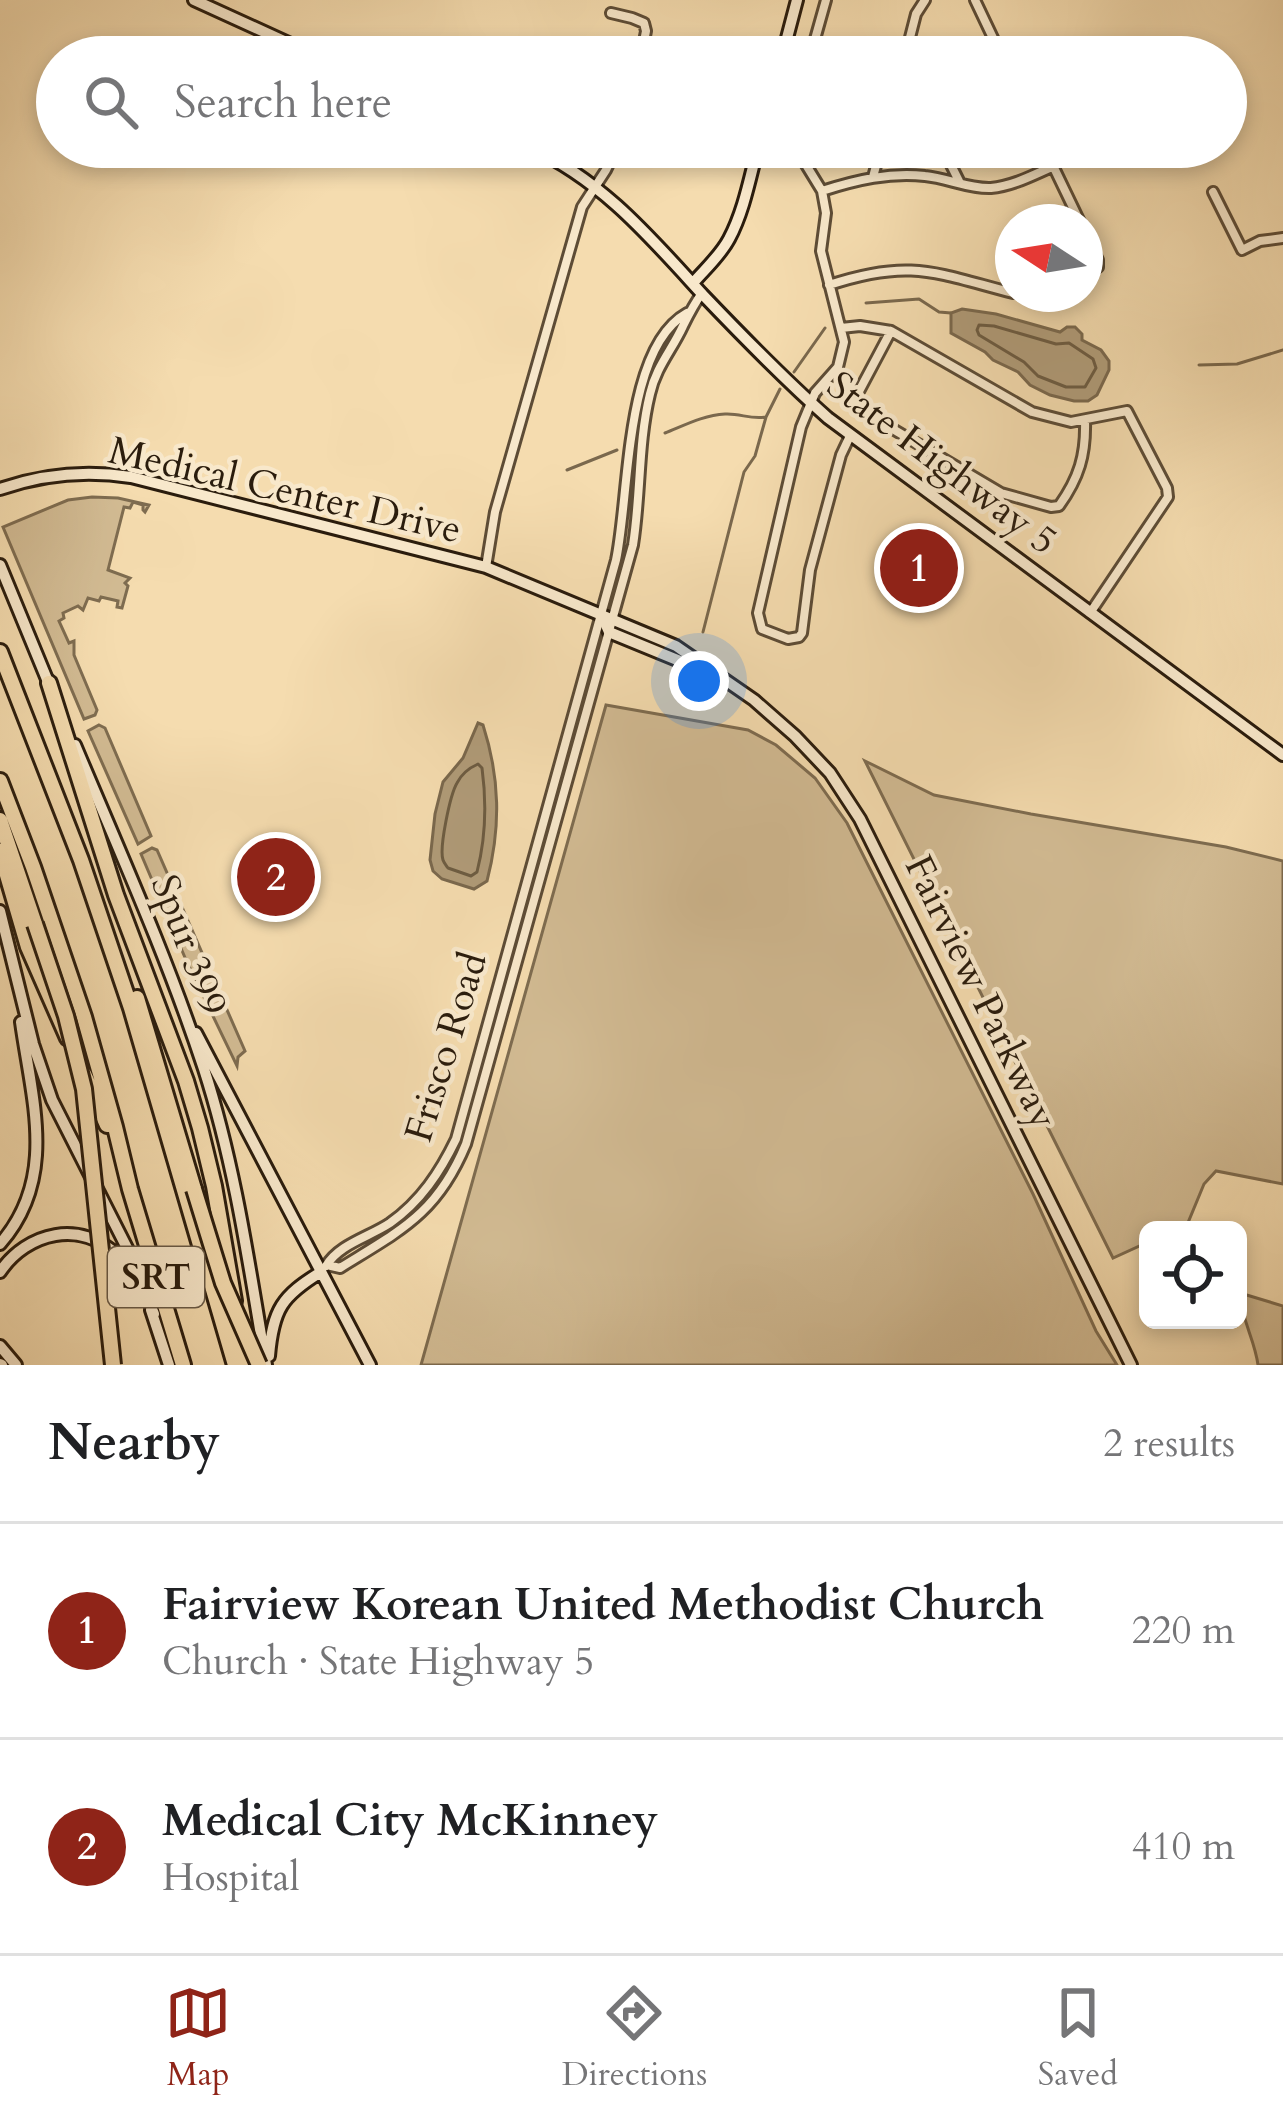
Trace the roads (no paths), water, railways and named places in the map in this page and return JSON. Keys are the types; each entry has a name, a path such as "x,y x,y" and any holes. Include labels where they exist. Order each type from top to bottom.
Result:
{"highway":[{"path":"0,652 81,860 136,1025 235,1365"},
{"path":"49,683 116,895 200,1128 244,1365"},
{"name":"SRT","path":"0,781 67,966 183,1365"},
{"path":"0,820 66,1016 84,1089 113,1365"},
{"path":"0,851 28,947 100,1109 130,1190"},
{"path":"81,860 104,902 119,944 224,1283 264,1365"}],"main road":[{"path":"194,0 273,36"},
{"path":"787,36 796,0"},
{"name":"State Highway 5","path":"569,168 636,222 767,363 850,436 1283,755"},
{"path":"697,288 729,239 752,168"},
{"name":"Medical Center Drive","path":"0,489 61,475 122,476 486,567"},
{"name":"Spur 399","path":"0,565 205,1071 245,1235 264,1365"},
{"name":"Fairview Parkway","path":"486,567 676,646 754,700 830,773 860,819 1131,1365"},
{"path":"0,911 41,1071 127,1248 169,1365"},
{"path":"0,1244 24,1210 37,1169 16,977"},
{"path":"178,997 324,1268 370,1365"},
{"path":"0,1272 28,1243 55,1235 98,1241 114,1252 154,1314"},
{"path":"264,1365 277,1310 295,1288 324,1268"},
{"path":"0,1346 16,1365"}],"street":[{"path":"816,36 826,0"},
{"path":"910,36 925,0"},
{"path":"975,0 992,36"},
{"path":"611,14 644,23 645,36"},
{"path":"486,567 495,512 582,207 606,168"},
{"path":"810,168 823,191 826,213 821,251 844,342 838,367 810,402 801,427 758,613 762,629 770,634 793,639 804,627 810,570 850,436"},
{"path":"873,177 875,168"},
{"path":"952,168 959,183"},
{"path":"823,191 873,177 928,176 975,187 1009,185 1049,168"},
{"path":"1055,168 1072,204"},
{"path":"1213,192 1242,250 1283,238"},
{"path":"829,285 870,273 920,270 995,288"},
{"path":"324,1268 340,1268 419,1216 444,1187 466,1144 608,621 633,545 645,418 657,371 682,329 697,288"},
{"path":"608,621 641,383 672,321 688,312"},
{"path":"841,328 891,331 1051,419 1085,421 1127,411 1168,497 1090,613"},
{"path":"891,331 855,402 859,409 1001,493 1059,506 1080,472 1085,421"},
{"path":"629,460 640,461"},
{"name":"Frisco Road","path":"324,1268 332,1256 405,1210 434,1179 456,1138 561,755 608,621"},
{"path":"561,755 574,758"},
{"path":"512,934 525,938"},
{"path":"456,1138 466,1144"}],"water":[{"path":"962,309 1060,332 1075,327 1082,340 1101,350 1109,361 1097,395 1074,401 1030,385 1018,372 951,333 951,313"},
{"path":"478,723 483,725 493,764 496,822 487,881 474,889 442,879 430,860 443,782 463,758"}],"waterway":[{"path":"866,303 919,299 939,312 951,313"},
{"path":"794,372 825,328"},
{"path":"1199,365 1237,364 1283,350"},
{"path":"665,433 717,415 766,417 780,389"},
{"path":"703,632 744,472 755,456 766,417"},
{"path":"567,470 617,450"}],"place":[{"name":"Fairview Korean United Methodist Church","path":"919,568"},
{"name":"Medical City McKinney","path":"276,877"}]}
